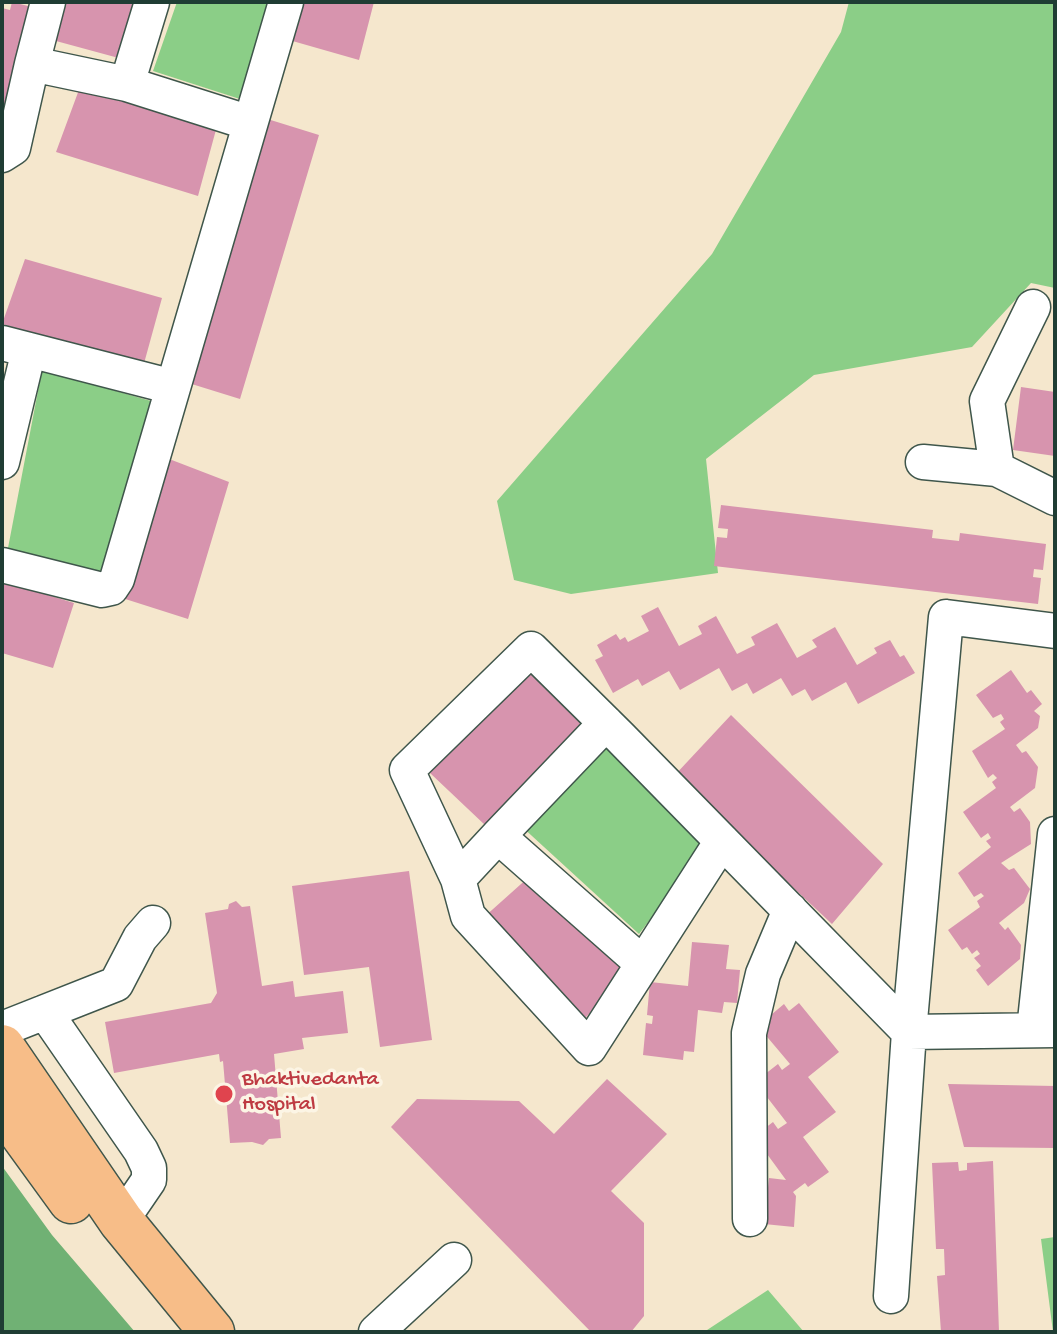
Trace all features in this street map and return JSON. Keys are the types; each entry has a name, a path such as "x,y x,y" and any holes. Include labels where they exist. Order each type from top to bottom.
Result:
{"main road":[{"path":"2,1047 121,1221 212,1332"},
{"path":"2,1106 100,1240 174,1332"}],"street":[{"path":"2,155 13,148 48,2"},
{"path":"127,84 152,2"},
{"path":"2,565 102,590 111,588 117,579 286,2"},
{"path":"32,64 127,84 250,123"},
{"path":"997,469 987,401 1033,307"},
{"path":"2,462 15,347 173,387"},
{"path":"923,462 997,469 1055,498"},
{"path":"891,1296 909,1032 946,617 1055,631"},
{"path":"722,841 589,1048 468,916 458,879 407,770 531,649 606,723 790,910 909,1032"},
{"path":"458,879 606,723"},
{"path":"909,1032 1042,1021 1055,834"},
{"path":"498,836 643,964"},
{"path":"750,1219 749,1033 763,974 790,910"},
{"path":"2,1029 116,984 140,938 153,923"},
{"path":"45,1012 141,1151 149,1168 149,1180 121,1221"},
{"path":"376,1332 454,1260"}],"green space":[{"path":"177,2 271,2 243,100 153,71"},
{"path":"849,2 1055,2 1055,288 1031,283 972,347 814,375 706,459 718,573 571,594 514,580 497,501 712,254 841,32"},
{"path":"42,370 151,401 100,573 8,548"},
{"path":"606,738 709,842 639,934 520,825"},
{"path":"2,1166 52,1235 135,1332 2,1332"},
{"path":"1055,1237 1055,1332 1053,1332 1041,1239"},
{"path":"768,1290 804,1332 704,1332"}],"building":[{"path":"12,2 36,8 2,135 2,8 10,10"},
{"path":"66,2 140,2 126,60 56,41"},
{"path":"301,2 374,2 359,60 289,40"},
{"path":"80,87 217,126 198,196 56,152"},
{"path":"261,117 319,135 240,399 182,381"},
{"path":"25,259 162,298 143,367 2,324"},
{"path":"1021,387 1055,392 1055,456 1013,450"},
{"path":"164,457 229,482 188,619 119,597"},
{"path":"721,505 933,530 932,538 959,541 960,533 1046,544 1043,570 1034,569 1033,577 1041,578 1038,604 714,566 717,537 727,538 728,529 718,528"},
{"path":"2,581 74,603 53,668 2,653"},
{"path":"658,607 679,646 702,634 698,626 716,616 737,654 755,645 751,637 777,623 797,658 817,647 812,640 835,627 857,665 877,653 874,648 890,640 915,673 858,704 846,682 812,701 805,689 792,696 781,678 753,694 747,683 732,691 719,668 680,690 669,671 642,686 638,679 613,693 595,660 603,656 597,645 616,634 620,640 625,637 628,642 649,631 641,616"},
{"path":"1011,670 1027,693 1031,690 1042,704 1034,711 1040,716 1038,728 1016,745 1022,753 1026,751 1038,767 1035,788 1010,807 1014,812 1020,808 1030,822 1031,844 1001,863 1009,870 1014,868 1030,889 1024,903 999,923 1005,930 1008,927 1021,945 1020,959 988,986 976,970 981,966 974,958 980,954 977,950 972,954 967,947 962,950 948,930 980,907 977,901 984,896 981,893 974,897 958,873 991,847 986,841 991,838 988,833 981,838 963,812 996,788 992,782 997,778 993,774 988,778 972,751 1005,729 1000,722 1004,719 1001,714 993,718 976,695"},
{"path":"528,672 587,726 486,826 430,773"},
{"path":"731,715 883,864 832,924 674,776"},
{"path":"409,871 432,1040 380,1047 369,967 304,975 292,886"},
{"path":"530,876 628,975 583,1020 483,918"},
{"path":"236,901 242,907 250,906 262,986 293,981 295,997 343,991 348,1033 302,1038 304,1049 274,1054 281,1138 269,1139 263,1145 230,1143 223,1061 220,1062 219,1054 114,1073 105,1022 211,1003 217,993 205,913 228,909 229,904"},
{"path":"692,942 729,945 726,969 740,970 737,1003 724,1002 722,1013 698,1010 694,1052 684,1051 683,1060 643,1055 646,1023 652,1024 653,1016 647,1015 650,982 688,986"},
{"path":"799,1003 839,1052 808,1077 836,1112 803,1137 829,1172 808,1187 805,1183 793,1192 796,1196 794,1227 764,1224 769,1178 786,1180 756,1135 773,1122 778,1129 787,1123 760,1088 760,1078 778,1064 782,1070 790,1064 763,1032 770,1026 765,1020 784,1004 789,1011"},
{"path":"607,1079 667,1134 611,1191 644,1223 644,1316 631,1332 591,1332 391,1127 417,1099 519,1101 554,1134"},
{"path":"948,1084 1055,1086 1055,1148 964,1147"},
{"path":"993,1161 999,1332 941,1332 937,1276 945,1275 944,1249 936,1249 932,1163 958,1162 959,1171 967,1170 967,1163"}],"place":[{"name":"Bhaktivedanta Hospital","path":"224,1094"}]}
